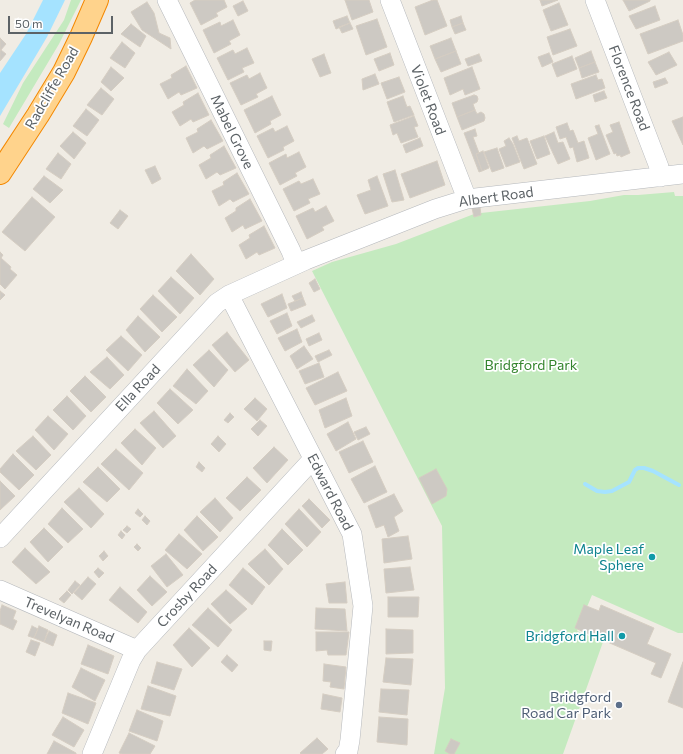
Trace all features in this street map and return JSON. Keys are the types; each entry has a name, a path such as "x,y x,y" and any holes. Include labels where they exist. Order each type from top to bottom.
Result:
{"highway":[{"name":"Radcliffe Road","path":"0,173 64,72 82,37 98,0"}],"street":[{"name":"Mabel Grove","path":"167,0 291,251 296,264"},
{"name":"Violet Road","path":"390,0 467,199"},
{"name":"Florence Road","path":"595,0 659,167 661,177"},
{"name":"Albert Road","path":"296,264 435,209 467,199 683,174"},
{"name":"Ella Road","path":"0,538 217,303 229,295 296,264"},
{"name":"Edward Road","path":"229,295 352,534 363,606 350,740 348,751 345,754"},
{"name":"Crosby Road","path":"92,754 131,660 137,650 313,459"},
{"name":"Trevelyan Road","path":"0,590 137,650"}],"green space":[{"path":"71,0 81,0 59,44 9,128 3,124 23,83 64,20"},
{"name":"Bridgford Park","path":"674,192 675,196 683,196 683,633 678,633 592,595 577,631 603,642 563,754 434,754 445,688 442,526 312,271 332,262 396,244 474,214 474,217 481,215 481,213 590,201 624,195"}],"water":[{"path":"43,0 65,0 47,37 0,116 0,73 26,34"}],"building":[{"path":"195,0 224,0 227,7 216,13 218,16 201,25 190,3"},
{"path":"345,0 369,0 373,12 352,20"},
{"path":"433,0 437,0 447,26 425,35 415,7"},
{"path":"540,0 558,0 542,6"},
{"path":"623,0 650,0 650,1 629,11"},
{"path":"243,1 248,11 238,16 233,6"},
{"path":"147,2 154,13 159,33 170,38 171,49 142,30 131,12"},
{"path":"559,3 568,25 551,31 543,10"},
{"path":"655,6 660,20 636,29 629,16"},
{"path":"347,16 350,23 336,29 333,21"},
{"path":"461,16 463,23 452,27 450,20"},
{"path":"377,19 387,47 366,55 356,26"},
{"path":"233,20 240,35 229,41 231,44 214,53 203,30 220,22 221,26"},
{"path":"678,20 683,35 683,41 648,54 640,34"},
{"path":"350,23 353,29 342,33 339,27"},
{"path":"463,23 466,30 455,34 452,27"},
{"path":"131,24 146,36 140,47 121,34"},
{"path":"570,29 577,46 553,55 547,37"},
{"path":"0,38 6,44 0,51"},
{"path":"451,38 456,51 435,59 430,46"},
{"path":"122,42 135,53 125,68 110,58"},
{"path":"247,48 254,63 242,68 244,72 228,80 217,58 233,50 235,54"},
{"path":"1,50 6,54 0,61 0,51"},
{"path":"456,51 461,64 441,72 435,59"},
{"path":"591,51 595,62 579,68 575,58"},
{"path":"669,52 677,65 656,75 648,62"},
{"path":"390,53 394,65 379,71 374,59"},
{"path":"549,53 553,62 542,67 538,57"},
{"path":"324,54 331,73 320,77 312,59"},
{"path":"479,54 482,61 468,66 465,59"},
{"path":"572,56 577,69 557,77 552,64"},
{"path":"595,62 599,72 582,78 579,68"},
{"path":"186,66 197,88 181,95 179,92 168,99 160,84 172,78 171,75"},
{"path":"111,67 124,78 111,91 101,82"},
{"path":"472,67 480,89 465,95 463,89 450,95 444,78"},
{"path":"260,73 267,88 256,94 258,97 241,105 230,83 247,75 249,79"},
{"path":"375,74 379,84 363,90 362,79"},
{"path":"596,75 598,80 602,79 605,88 576,99 571,84"},
{"path":"399,77 405,92 387,99 381,83"},
{"path":"665,78 668,83 655,88 653,82"},
{"path":"101,88 114,99 102,115 87,105"},
{"path":"604,91 607,98 595,102 593,95"},
{"path":"198,93 209,115 193,122 191,119 180,126 172,112 184,105 183,102"},
{"path":"474,95 477,96 478,99 477,102 473,104 475,110 457,117 452,103"},
{"path":"272,96 281,115 270,121 271,124 255,133 244,110"},
{"path":"403,96 407,107 410,106 414,115 394,122 387,102"},
{"path":"86,109 99,120 87,136 73,126"},
{"path":"475,110 477,114 481,112 484,114 484,121 462,130 457,117"},
{"path":"414,116 418,126 414,127 418,137 401,143 397,133 393,135 390,125"},
{"path":"683,117 683,145 672,121"},
{"path":"211,120 223,141 207,149 204,146 193,153 186,138 198,132 197,129"},
{"path":"619,122 630,153 621,157 620,155 617,156 616,153 614,154 606,135 613,132 610,125"},
{"path":"567,123 570,131 573,130 578,143 584,141 589,158 577,162 573,147 570,148 566,137 560,139 556,127"},
{"path":"599,125 610,154 596,160 588,138 598,134 595,126"},
{"path":"287,126 294,141 283,147 284,150 268,158 257,136 273,128 275,132"},
{"path":"475,129 477,136 473,137 479,153 476,154 482,171 479,172 464,133"},
{"path":"73,132 86,143 74,159 60,146"},
{"path":"554,132 558,143 563,142 570,159 558,164 545,136"},
{"path":"517,136 519,141 527,138 537,164 524,169 512,138"},
{"path":"544,136 550,154 537,159 530,141"},
{"path":"420,138 423,146 406,153 403,145"},
{"path":"509,138 520,162 506,167 499,149 506,146 504,141"},
{"path":"224,146 236,168 220,175 217,172 206,179 199,165 211,158 210,155"},
{"path":"497,148 504,168 492,172 484,152"},
{"path":"483,151 489,168 482,171 476,154"},
{"path":"299,152 306,167 295,173 297,176 280,185 269,163 286,154 287,158"},
{"path":"58,153 71,164 61,179 46,169"},
{"path":"437,161 445,185 410,198 401,174"},
{"path":"155,166 161,179 152,184 145,170"},
{"path":"395,170 404,200 392,202 383,174"},
{"path":"237,173 249,194 233,202 230,199 219,206 212,191 224,185 223,182"},
{"path":"44,176 63,190 50,203 33,189"},
{"path":"377,176 388,206 365,214 357,195 371,190 368,180"},
{"path":"313,179 320,194 308,199 310,203 294,211 283,189 299,181 301,184"},
{"path":"32,197 55,217 25,251 2,232"},
{"path":"250,199 262,221 245,229 243,225 232,232 225,218 236,211 236,208"},
{"path":"326,206 334,221 322,227 324,230 307,239 296,216 313,208 315,212"},
{"path":"480,207 481,215 474,217 472,208"},
{"path":"120,210 128,216 118,229 110,223"},
{"path":"264,226 275,248 259,255 257,252 246,259 239,245 250,238 249,235"},
{"path":"0,252 3,255 1,258 17,275 5,289 0,284"},
{"path":"191,254 214,279 200,295 176,271"},
{"path":"171,277 194,298 180,314 158,291"},
{"path":"315,279 320,289 314,292 309,283"},
{"path":"0,291 5,295 0,300"},
{"path":"301,292 303,298 295,301 292,296"},
{"path":"282,294 287,308 268,317 261,304"},
{"path":"153,295 177,317 162,332 140,309"},
{"path":"303,298 306,305 291,311 288,304"},
{"path":"287,313 292,326 277,334 270,321"},
{"path":"312,315 315,321 301,328 297,322"},
{"path":"138,316 160,337 145,352 126,330"},
{"path":"297,329 302,342 285,351 278,338"},
{"path":"227,332 249,360 235,372 212,345"},
{"path":"319,333 322,340 309,346 306,339"},
{"path":"121,336 142,355 128,371 106,350"},
{"path":"304,346 313,359 297,369 290,356"},
{"path":"209,350 228,370 214,387 193,365"},
{"path":"329,350 332,355 318,362 315,356"},
{"path":"107,357 124,375 110,389 90,372"},
{"path":"319,363 324,377 305,384 299,371"},
{"path":"187,369 208,391 196,404 173,386"},
{"path":"338,372 347,391 315,405 306,388"},
{"path":"85,376 106,397 91,412 70,391"},
{"path":"170,389 193,410 178,424 157,403"},
{"path":"67,396 86,416 73,430 53,410"},
{"path":"255,398 267,409 257,421 244,409"},
{"path":"346,398 352,416 325,428 319,410"},
{"path":"154,411 176,436 163,448 140,423"},
{"path":"230,413 234,417 228,423 224,420"},
{"path":"48,416 68,434 54,450 35,430"},
{"path":"260,420 267,426 258,436 251,429"},
{"path":"348,422 356,439 336,451 327,434"},
{"path":"366,427 370,434 358,440 354,432"},
{"path":"135,429 156,448 142,465 121,443"},
{"path":"33,436 51,455 36,470 16,451"},
{"path":"218,436 226,444 219,452 211,444"},
{"path":"363,441 373,462 349,473 339,452"},
{"path":"274,447 288,460 267,483 253,468"},
{"path":"116,449 143,473 129,490 101,464"},
{"path":"13,454 34,475 19,490 0,472 0,469"},
{"path":"199,462 205,468 202,472 196,467"},
{"path":"375,466 387,492 364,503 351,479"},
{"path":"98,467 120,489 107,502 83,482"},
{"path":"436,469 447,489 446,496 432,504 419,478"},
{"path":"247,477 261,490 240,511 226,498"},
{"path":"0,481 15,496 0,510"},
{"path":"79,488 104,514 91,528 64,502"},
{"path":"394,494 403,511 394,517 399,531 388,537 384,525 376,528 368,506"},
{"path":"215,498 233,518 220,532 200,512"},
{"path":"309,499 330,520 322,528 302,506"},
{"path":"62,508 83,529 68,543 48,524"},
{"path":"138,509 143,514 140,517 135,513"},
{"path":"299,509 321,532 307,547 285,524"},
{"path":"145,516 150,521 147,525 142,520"},
{"path":"197,516 218,537 203,551 184,530"},
{"path":"127,526 131,529 127,533 123,530"},
{"path":"44,528 63,547 48,562 30,542"},
{"path":"282,529 303,550 288,565 268,545"},
{"path":"121,531 125,535 122,539 118,535"},
{"path":"179,534 202,554 187,569 165,550"},
{"path":"408,536 412,559 384,563 382,539"},
{"path":"137,544 141,548 138,551 134,547"},
{"path":"25,548 50,572 36,584 12,562"},
{"path":"265,549 283,569 269,585 248,564"},
{"path":"104,551 108,556 103,561 99,556"},
{"path":"166,554 183,575 167,587 151,566"},
{"path":"410,567 414,590 386,593 384,569"},
{"path":"98,568 104,573 99,578 94,572"},
{"path":"243,568 265,587 252,605 229,585"},
{"path":"150,576 167,592 152,606 137,590"},
{"path":"88,577 96,584 82,600 74,593"},
{"path":"75,581 80,585 72,594 68,590"},
{"path":"345,582 347,603 329,603 326,584"},
{"path":"120,587 147,612 138,623 109,600"},
{"path":"226,590 247,609 230,624 211,604"},
{"path":"67,591 71,595 64,603 59,599"},
{"path":"388,597 419,597 418,617 388,617"},
{"path":"2,605 16,611 13,619 17,621 13,630 0,624 0,611"},
{"name":"Bridgford Hall","path":"584,605 599,611 601,605 654,628 647,644 671,654 661,678 651,674 656,663 575,628"},
{"path":"208,608 232,630 218,647 192,625"},
{"path":"316,608 345,609 347,631 315,629"},
{"path":"32,626 38,629 34,638 28,636"},
{"path":"39,626 48,630 44,642 34,638"},
{"path":"189,628 210,648 192,667 173,645"},
{"path":"386,629 413,630 413,653 386,654"},
{"path":"49,631 57,635 53,646 44,642"},
{"path":"316,632 349,632 346,655 328,655 327,650 316,651"},
{"path":"31,640 40,643 35,656 26,652"},
{"path":"264,641 272,641 271,651 264,650"},
{"path":"88,645 114,656 108,674 81,664"},
{"path":"227,655 238,665 232,672 221,662"},
{"path":"386,658 413,659 411,685 383,682"},
{"path":"157,662 182,669 174,690 151,683"},
{"path":"683,662 683,708 668,702"},
{"path":"324,664 346,667 344,689 330,687 331,682 323,681"},
{"path":"81,668 105,680 95,701 72,687"},
{"path":"148,686 176,696 170,716 141,709"},
{"path":"381,689 409,690 407,715 379,712"},
{"path":"68,693 96,703 88,724 62,713"},
{"path":"323,694 342,698 340,712 321,709"},
{"path":"137,710 163,721 157,741 129,731"},
{"path":"63,717 84,730 74,747 52,735"},
{"path":"379,717 408,719 407,745 377,742"},
{"path":"129,733 155,746 150,754 119,753"},
{"path":"317,738 328,749 322,754 300,753"},
{"path":"451,739 460,743 454,754 450,754 445,751"},
{"path":"54,741 76,753 76,754 47,754"}],"waterway":[{"path":"585,484 597,491 612,491 629,482 635,470 638,468 644,468 653,471 679,485"}],"place":[{"name":"Maple Leaf Sphere","path":"652,557"},
{"name":"Bridgford Hall","path":"622,636"},
{"name":"Bridgford Road Car Park","path":"619,705"}]}
